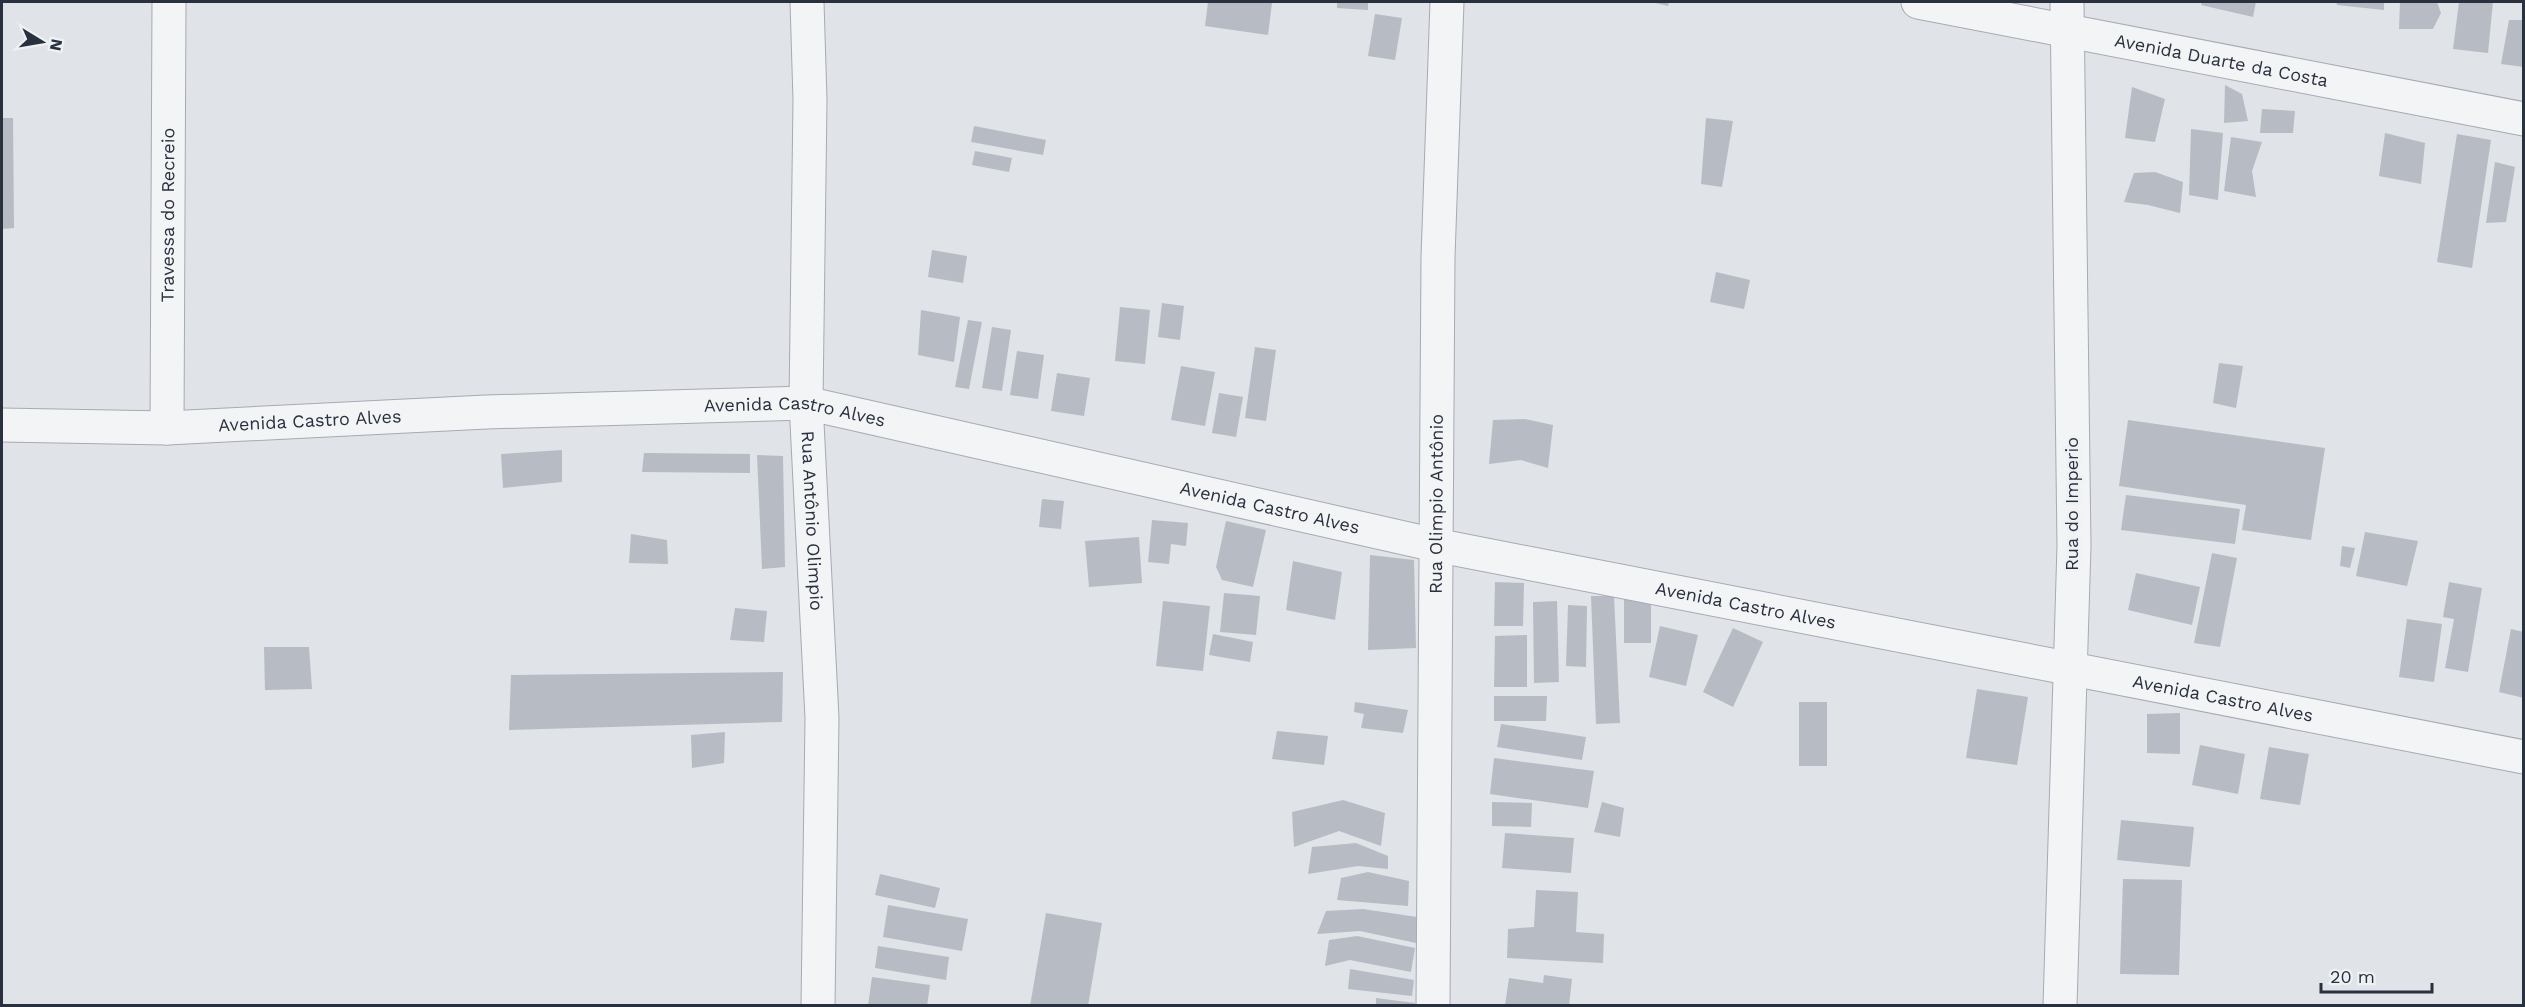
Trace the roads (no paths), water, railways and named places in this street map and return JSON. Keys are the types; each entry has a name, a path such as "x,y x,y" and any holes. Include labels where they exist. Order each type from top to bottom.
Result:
{"street":[{"name":"Travessa do Recreio","path":"167,428 169,2"},
{"name":"Rua Antônio Olimpio","path":"807,2 810,100 806,403 822,718 818,1005"},
{"name":"Rua Olimpio Antônio","path":"1432,1005 1437,257 1447,2"},
{"name":"Avenida Duarte da Costa","path":"1918,2 2067,16 2523,119"},
{"name":"Rua do Imperio","path":"2060,1005 2074,535 2067,16"},
{"name":"Avenida Castro Alves","path":"2,425 167,428 486,412 806,403 1435,545 2069,666 2523,757"}]}
